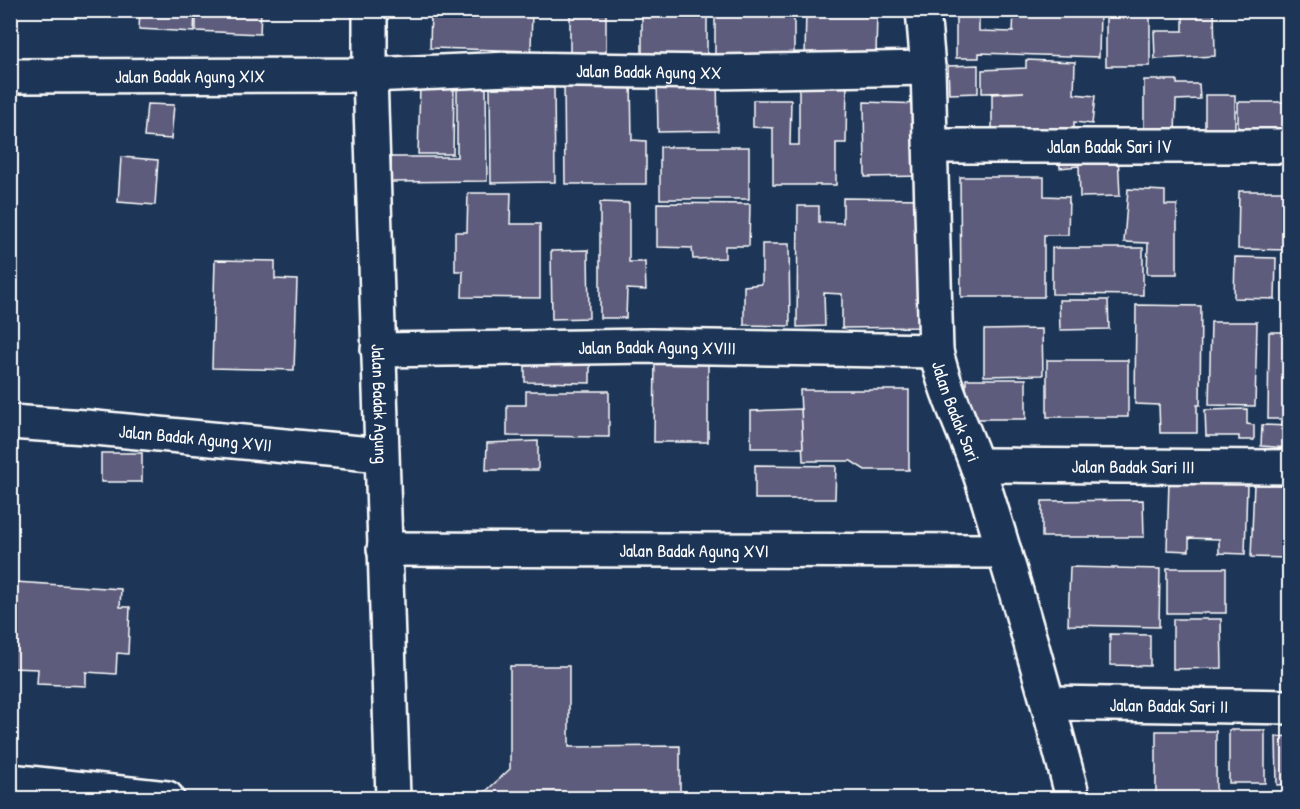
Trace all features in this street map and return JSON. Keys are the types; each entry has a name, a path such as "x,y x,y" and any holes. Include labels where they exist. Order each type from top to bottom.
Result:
{"street":[{"name":"Jalan Badak Agung","path":"370,10 381,455 393,798"},
{"name":"Jalan Badak Sari","path":"922,10 928,68 936,351 942,377 977,465 1004,550 1049,703 1073,798"},
{"name":"Jalan Badak Agung XX","path":"370,75 510,69 716,72 928,68"},
{"name":"Jalan Badak Agung XIX","path":"10,76 370,75"},
{"name":"Jalan Badak Sari IV","path":"930,146 1290,146"},
{"name":"Jalan Badak Agung XVIII","path":"378,350 650,346 936,351"},
{"name":"Jalan Badak Agung XVII","path":"10,423 85,427 381,455"},
{"name":"Jalan Badak Sari III","path":"977,465 1290,467"},
{"name":"Jalan Badak Agung XVI","path":"384,549 1004,550"},
{"name":"Jalan Badak Sari II","path":"1049,703 1290,707"},
{"path":"10,781 166,798"}],"building":[{"path":"140,10 195,10 194,32 139,29"},
{"path":"196,10 261,10 260,34 196,31"},
{"path":"431,10 532,10 531,51 430,48"},
{"path":"570,10 606,11 606,54 570,53"},
{"path":"642,10 707,10 707,58 642,58"},
{"path":"715,10 794,10 794,56 715,56"},
{"path":"806,10 877,10 876,58 805,57"},
{"path":"1014,10 1100,10 1099,57 979,53 979,58 956,58 956,13 979,13 979,31 1013,32"},
{"path":"1106,10 1150,10 1150,66 1106,66"},
{"path":"1183,10 1214,10 1215,56 1155,59 1154,31 1183,31"},
{"path":"1286,48 1290,48 1290,74 1285,74"},
{"path":"1026,60 1075,62 1074,94 1095,96 1092,124 1074,122 1074,139 992,139 992,94 1024,92 982,93 982,70 1026,68"},
{"path":"978,65 978,93 949,94 948,66"},
{"path":"657,77 717,78 718,131 658,132"},
{"path":"799,79 847,80 846,143 836,143 836,185 773,185 773,128 753,127 753,100 791,100 790,145 799,145"},
{"path":"564,80 631,80 632,140 646,141 646,184 565,184"},
{"path":"1144,80 1177,80 1177,84 1199,84 1200,99 1176,100 1175,136 1144,135"},
{"path":"420,86 454,88 453,154 418,154"},
{"path":"457,87 486,88 487,181 391,182 391,157 457,157"},
{"path":"490,88 554,88 555,182 491,183"},
{"path":"1205,95 1235,95 1235,128 1205,128"},
{"path":"864,102 922,104 922,176 865,177"},
{"path":"1238,102 1290,102 1290,144 1238,143"},
{"path":"147,104 174,105 171,139 144,137"},
{"path":"660,147 749,147 749,199 660,199"},
{"path":"1059,152 1118,153 1120,196 1080,197 1079,166 1060,168"},
{"path":"121,157 158,160 155,205 118,202"},
{"path":"10,176 14,176 11,211 10,211"},
{"path":"960,177 1044,177 1044,196 1069,197 1068,235 1044,235 1044,297 961,297"},
{"path":"1128,189 1165,191 1165,205 1177,205 1177,274 1147,274 1148,243 1124,242"},
{"path":"1239,191 1290,191 1290,250 1238,249"},
{"path":"468,193 511,193 510,224 540,224 540,298 462,297 463,271 455,271 455,232 467,232"},
{"path":"843,198 925,199 927,327 842,328 842,294 824,293 825,326 797,327 798,206 819,206 819,222 843,223"},
{"path":"600,202 629,203 629,262 645,262 646,290 627,289 626,318 600,318"},
{"path":"657,203 750,204 749,246 725,246 725,258 693,259 692,248 657,247"},
{"path":"762,244 789,244 790,326 744,325 744,286 762,284"},
{"path":"1052,248 1143,248 1143,295 1052,294"},
{"path":"588,250 589,318 552,319 551,251"},
{"path":"1235,257 1276,258 1275,299 1234,298"},
{"path":"215,260 275,261 275,279 297,280 294,370 212,368"},
{"path":"1059,300 1108,300 1109,329 1060,330"},
{"path":"1136,305 1201,306 1200,405 1197,405 1197,433 1160,433 1159,405 1135,404"},
{"path":"1211,322 1257,322 1255,406 1209,405"},
{"path":"1042,329 1043,375 984,376 984,330"},
{"path":"1269,332 1290,332 1290,419 1268,419"},
{"path":"525,357 590,357 590,383 525,382"},
{"path":"655,357 708,359 708,442 654,442"},
{"path":"1047,360 1128,360 1128,417 1047,417"},
{"path":"966,379 1026,379 1026,419 966,419"},
{"path":"800,390 909,390 909,470 865,470 851,461 803,461"},
{"path":"526,391 609,391 609,437 507,436 507,405 526,405"},
{"path":"801,409 803,448 751,448 751,411"},
{"path":"1247,409 1247,424 1254,425 1254,440 1239,440 1239,436 1206,436 1205,410"},
{"path":"1262,425 1290,426 1290,448 1261,446"},
{"path":"538,441 538,470 486,470 487,443"},
{"path":"101,453 142,453 142,482 101,482"},
{"path":"755,465 836,466 835,499 755,499"},
{"path":"1169,480 1247,484 1245,554 1219,553 1219,539 1189,538 1189,551 1167,550"},
{"path":"1254,484 1290,485 1287,558 1251,557"},
{"path":"1143,500 1144,537 1042,537 1042,501"},
{"path":"1070,567 1160,569 1159,627 1068,625"},
{"path":"1167,568 1226,568 1226,613 1167,613"},
{"path":"15,582 121,589 120,607 130,607 128,654 117,653 116,674 86,672 86,686 37,684 38,669 10,668"},
{"path":"1173,619 1221,619 1222,668 1173,669"},
{"path":"1110,634 1150,635 1150,666 1110,665"},
{"path":"510,666 569,666 569,747 680,746 680,793 642,793 642,798 589,798 589,793 540,795 537,798 490,798 485,792 510,769"},
{"path":"1229,730 1265,730 1265,783 1229,783"},
{"path":"1156,731 1216,731 1216,798 1156,798"},
{"path":"1290,736 1290,784 1277,785 1276,737"}]}
